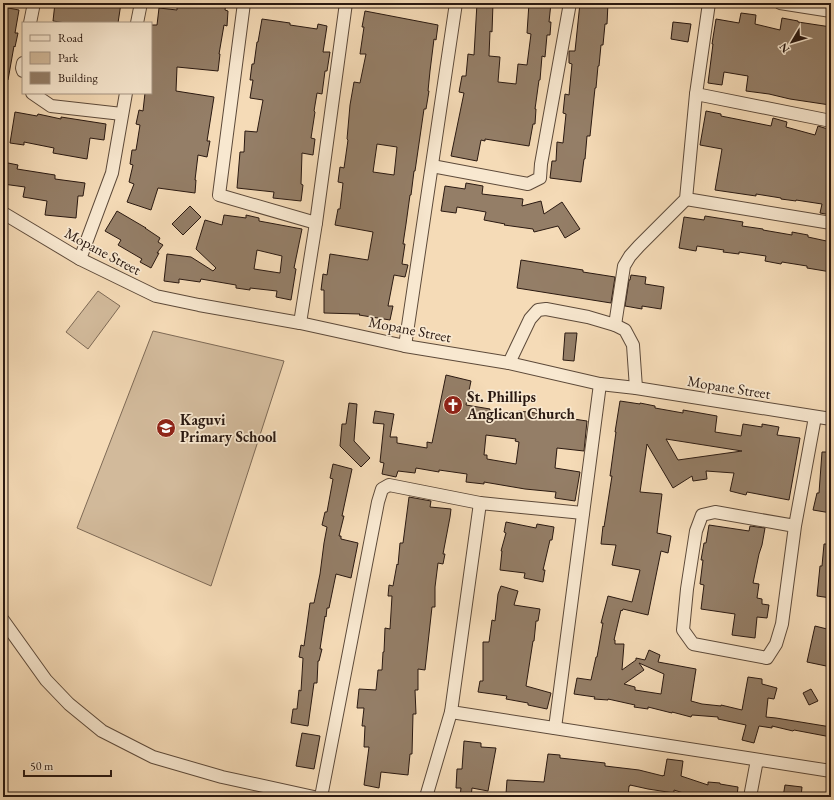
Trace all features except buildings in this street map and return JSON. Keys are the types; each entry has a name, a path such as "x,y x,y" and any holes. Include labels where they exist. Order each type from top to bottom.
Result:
{"street":[{"path":"30,22 34,3"},
{"path":"137,22 140,3"},
{"path":"244,3 219,195 316,223"},
{"path":"300,323 316,223 346,3"},
{"path":"405,346 456,3"},
{"path":"432,166 528,184 540,178 541,164 570,3"},
{"path":"615,325 624,266 639,246 686,199 696,94 709,3"},
{"path":"780,3 831,11"},
{"path":"33,94 51,106 122,114"},
{"path":"80,259 112,173 126,94"},
{"path":"696,94 831,121"},
{"path":"686,199 831,223"},
{"name":"Mopane Street","path":"3,213 80,259 156,296 300,323 405,346 510,363 600,384 636,388 831,419"},
{"path":"510,363 530,318 538,310 546,309 615,325 625,330 634,345 636,388"},
{"path":"556,728 600,384"},
{"path":"795,526 715,512 702,515 696,531 687,589 683,630 693,644 767,658 776,644 782,624 795,526 815,417"},
{"path":"321,797 378,502 382,489 389,485 480,503 583,513"},
{"path":"426,797 451,712 480,503"},
{"path":"3,620 46,680 69,704 102,731 153,756 222,776 314,797"},
{"path":"451,712 831,771"},
{"path":"750,797 757,760"}],"green space":[{"path":"98,291 120,306 88,349 66,332"},
{"path":"153,331 284,361 211,586 77,528"}],"place":[{"name":"St. Phillips Anglican Church","path":"453,405"},
{"name":"Kaguvi Primary School","path":"166,428"}]}
